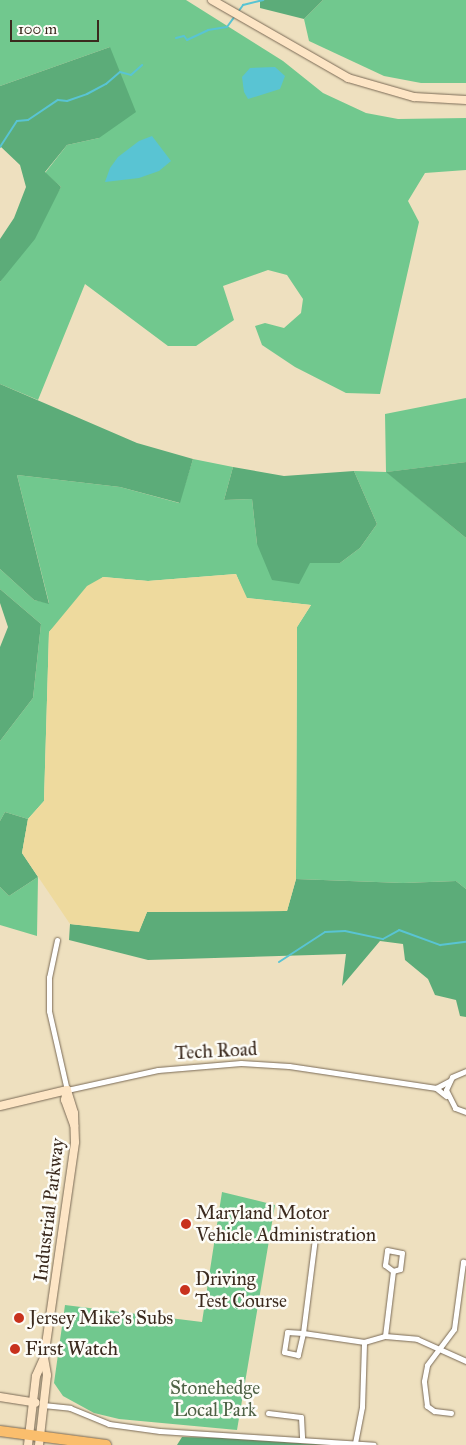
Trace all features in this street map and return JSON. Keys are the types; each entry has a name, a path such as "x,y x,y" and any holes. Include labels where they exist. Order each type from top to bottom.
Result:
{"highway":[{"path":"0,1431 33,1441 106,1445"}],"street":[{"path":"212,0 316,62 348,78 390,92 466,100"},
{"name":"Industrial Parkway","path":"33,1441 32,1402 36,1376 44,1358 73,1161 75,1126 66,1106 67,1090 49,1011 49,977 57,940"},
{"name":"Tech Road","path":"0,1106 158,1070 242,1063 289,1066 436,1088"},
{"path":"466,1071 458,1073 449,1081 436,1088 446,1096 454,1108 466,1112"},
{"path":"446,1096 449,1081"},
{"path":"315,1238 303,1333 298,1355 284,1352 287,1332 303,1333 364,1342 385,1336 417,1339 466,1361"},
{"path":"387,1250 402,1253 400,1268 393,1271 384,1265 387,1250"},
{"path":"451,1413 434,1411 428,1406 424,1381 427,1365 454,1329 464,1274 463,1262 466,1263"},
{"path":"385,1336 393,1271"},
{"path":"355,1442 362,1407 364,1342"},
{"name":"Industrial Parkway","path":"33,1441 43,1405 47,1375 44,1358"},
{"path":"0,1397 70,1408 109,1424 374,1445"},
{"path":"268,1413 301,1417 302,1439"}],"green space":[{"path":"0,0 186,0 283,61 323,93 366,113 398,119 466,118 466,170 425,173 408,201 419,222 380,394 346,393 295,367 262,345 255,326 265,323 284,328 301,313 303,299 287,275 268,270 223,286 234,320 196,346 168,346 85,284 38,400 0,384 0,282 61,187 45,173 67,145 99,138 110,47 0,86"},
{"path":"260,0 323,0 304,19 260,8"},
{"path":"323,0 466,0 466,83 421,83 384,76 309,41 304,19"},
{"path":"110,47 136,112 99,138 67,145 45,172 61,187 35,239 0,282 0,239 14,218 26,187 20,165 0,146 0,86"},
{"path":"0,384 137,443 193,459 180,503 120,487 17,475 49,604 34,600 0,569"},
{"path":"466,398 466,462 387,472 466,538 466,889 456,881 403,883 296,879 297,627 311,605 246,598 236,574 148,581 103,577 49,632 44,801 28,819 5,812 0,821 0,741 33,698 41,624 0,589 0,569 34,600 49,603 17,475 120,487 179,503 193,459 233,467 224,500 252,499 257,544 310,563 340,563 360,548 377,524 354,471 386,472 385,414"},
{"path":"466,462 466,538 386,472"},
{"path":"233,467 284,476 354,471 377,524 360,548 340,563 310,563 299,584 272,580 257,544 252,499 224,500"},
{"path":"0,589 41,624 33,698 0,741 0,647 8,627 0,603"},
{"path":"5,812 28,819 22,853 38,877 9,896 0,887 0,821"},
{"path":"38,877 37,936 0,925 0,887 9,896"},
{"path":"296,879 403,883 456,881 466,889 466,1017 460,1016 456,1000 435,995 428,979 405,960 403,944 380,941 342,986 346,954 148,960 69,940 70,924 139,931 147,912 287,911"},
{"name":"Stonehedge Local Park","path":"222,1192 275,1205 237,1430 119,1419 94,1413 63,1396 54,1383 65,1305 202,1322"},
{"path":"182,1437 222,1438 328,1445 177,1445"}],"sand":[{"path":"236,574 247,598 311,605 297,627 296,879 287,911 147,912 139,932 70,924 22,853 28,819 44,801 49,632 87,586 103,577 148,581"}],"water":[{"path":"275,67 285,76 280,89 248,99 244,92 242,77 250,68"},
{"path":"152,136 171,161 159,171 139,178 105,182 110,168 118,157 139,141"}],"waterway":[{"path":"238,12 243,5 263,0"},
{"path":"176,38 184,36 187,40 208,30 227,27 235,16"},
{"path":"0,147 17,121 28,120 58,100 67,101 87,94 106,84 120,72 131,75 142,65"},
{"path":"279,962 325,932 345,931 383,939 399,930 440,945 466,942"}],"place":[{"name":"Maryland Motor Vehicle Administration","path":"186,1224"},
{"name":"Driving Test Course","path":"185,1290"},
{"name":"Jersey Mike's Subs","path":"19,1318"},
{"name":"First Watch","path":"15,1349"}]}
